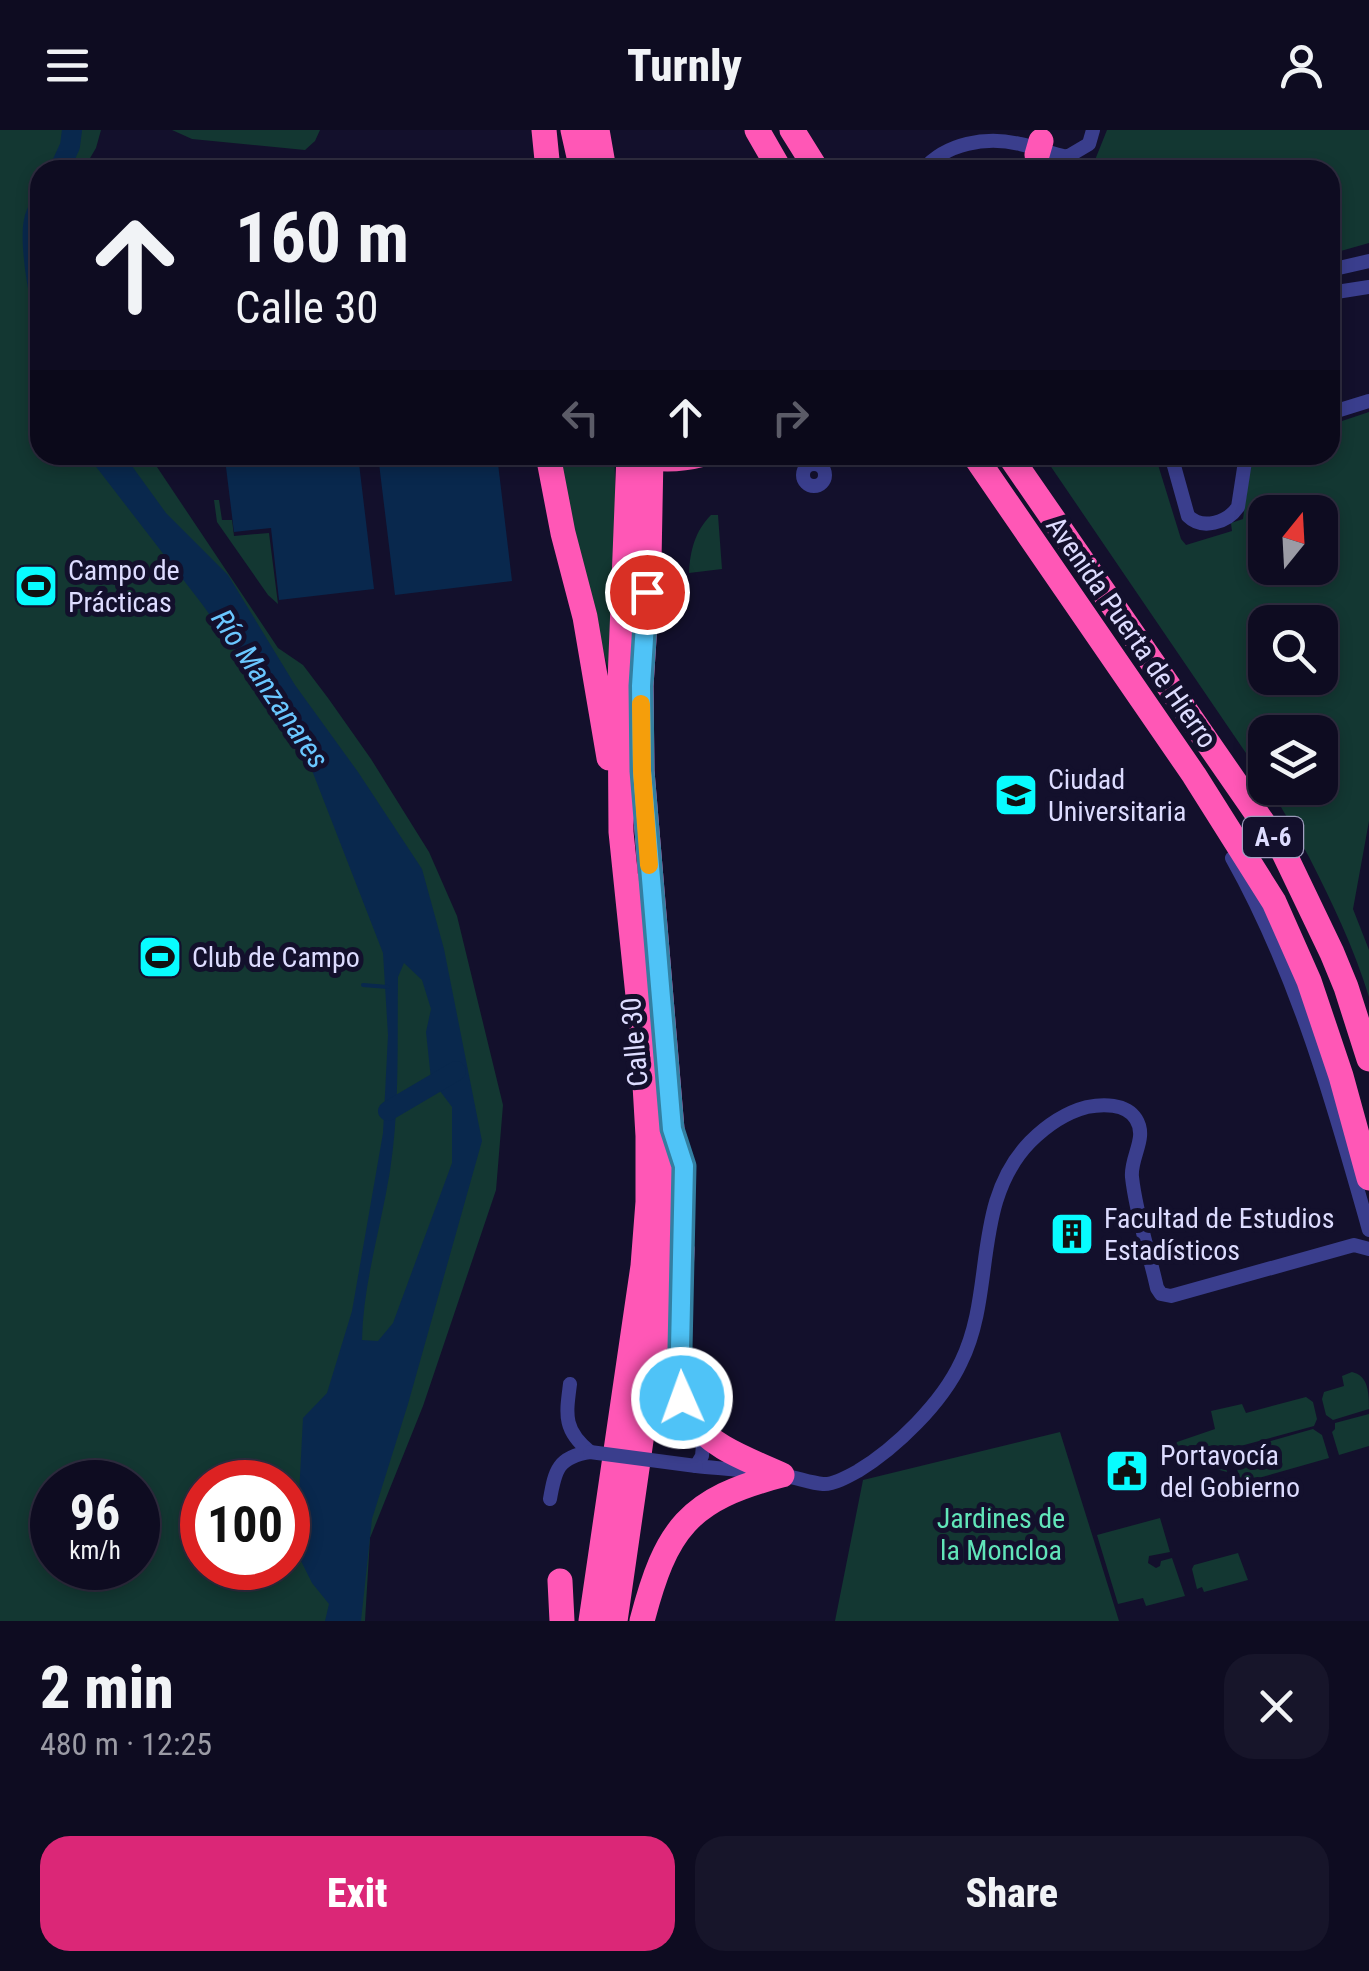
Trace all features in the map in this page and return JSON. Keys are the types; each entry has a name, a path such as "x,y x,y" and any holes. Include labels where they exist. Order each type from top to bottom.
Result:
{"highway":[{"path":"544,130 547,160"},
{"path":"562,130 564,160"},
{"path":"574,130 580,160"},
{"path":"597,130 602,160"},
{"path":"610,130 614,160"},
{"path":"757,130 774,160"},
{"path":"792,130 811,160"},
{"path":"550,465 584,617 621,832"},
{"name":"Calle 30","path":"590,1621 648,1202 642,1034 621,832 620,681 631,465"},
{"name":"Calle 30","path":"615,1621 667,1260 672,1129 642,771 641,686 650,465"},
{"path":"967,465 1032,541"},
{"name":"Avenida Puerta de Hierro","path":"981,465 1194,775 1274,902 1309,981 1369,1178"},
{"name":"Avenida Puerta de Hierro","path":"1016,465 1284,853 1332,953 1369,1059"},
{"path":"1034,465 1116,591 1134,636"},
{"path":"1194,775 1201,811 1232,858"},
{"path":"635,1144 635,1090 642,1034"},
{"path":"672,1129 684,1166 682,1398 691,1418 704,1433 782,1476"},
{"path":"642,1621 666,1549 695,1512 745,1485 782,1476"},
{"path":"560,1581 562,1621"}],"street":[{"path":"934,160 944,152 994,140 1067,157 1089,144 1093,130"},
{"path":"1340,267 1369,260"},
{"path":"1340,291 1369,287"},
{"path":"1340,410 1369,401"},
{"path":"1173,465 1188,516 1205,525 1235,513 1244,465"},
{"path":"550,1499 561,1464 574,1455 590,1452 826,1485 857,1472 901,1437 941,1394 959,1367 974,1332 1000,1186 1022,1150 1036,1136 1048,1125 1080,1109 1112,1106 1136,1120 1141,1134 1131,1174 1160,1294 1171,1296 1362,1247 1362,1236 1368,1226 1325,1080 1293,986 1260,909 1232,858"},
{"path":"570,1384 566,1416 572,1433 590,1452"},
{"path":"696,1466 702,1456 704,1433"}],"green space":[{"path":"0,130 101,130 89,160 30,160 30,465 156,465 278,648 303,665 371,759 429,852 457,916 503,1105 496,1190 423,1406 370,1538 365,1621 0,1621"},
{"path":"172,130 320,130 305,150 192,139"},
{"path":"1107,130 1369,130 1369,243 1340,251 1340,160 1095,160"},
{"path":"1369,412 1369,821 1353,909 1369,950 1369,997 1326,891 1279,805 1338,805 1338,715 1248,715 1248,756 1050,465 1158,465 1186,545 1232,531 1231,523 1243,519 1251,465 1340,465 1340,422"},
{"path":"557,465 614,465 618,535 610,676"},
{"path":"214,500 219,500 222,520 232,520 234,536 269,533 278,604 217,522"},
{"path":"711,515 718,515 722,569 689,573 694,542"},
{"path":"1352,1372 1365,1382 1369,1409 1333,1420 1326,1415 1324,1392 1344,1386 1342,1376"},
{"path":"1306,1397 1313,1402 1317,1419 1314,1426 1222,1451 1227,1472 1175,1458 1177,1442 1215,1429 1211,1411 1242,1404 1246,1413"},
{"path":"1369,1414 1369,1446 1339,1455 1332,1432 1335,1423"},
{"path":"1313,1429 1322,1435 1329,1458 1241,1483 1232,1452"},
{"name":"Jardines de la Moncloa","path":"1060,1432 1119,1621 835,1621 863,1480"},
{"path":"1160,1518 1170,1552 1149,1556 1148,1563 1156,1568 1161,1561 1172,1558 1185,1596 1146,1606 1143,1598 1118,1604 1097,1535"},
{"path":"1238,1553 1248,1580 1204,1592 1202,1587 1197,1589 1194,1565"}],"water":[{"path":"30,204 30,299 24,259 25,215"},
{"path":"95,465 131,465 166,513 228,575 295,685 422,869 444,949 482,1141 372,1519 361,1621 325,1621 329,1604 310,1579 310,1460 301,1460 303,1418 327,1393 352,1311 383,1133 388,1035 383,953 301,742 202,604","holes":["404,963 422,980 431,1009 426,1032 431,1079 452,1107 452,1163 393,1323 378,1341 362,1340 369,1277 393,1147 398,977"]},
{"path":"226,465 359,465 374,589 279,600 271,528 234,532"},
{"path":"379,465 498,465 512,581 395,595"}],"waterway":[{"name":"Río Manzanares","path":"64,160 72,130"},
{"path":"363,985 388,987"},
{"name":"Río Manzanares","path":"388,1111 456,1071"}],"slow traffic":[{"path":"641,704 649,865"}],"place":[{"name":"Campo de Prácticas","path":"36,586"},
{"name":"Ciudad Universitaria","path":"1016,795"},
{"name":"Club de Campo","path":"160,957"},
{"name":"Facultad de Estudios Estadísticos","path":"1072,1234"},
{"name":"Portavocía del Gobierno","path":"1127,1471"}],"route":[{"path":"647,592 641,686 642,771 672,1129 684,1166 682,1398"}]}
